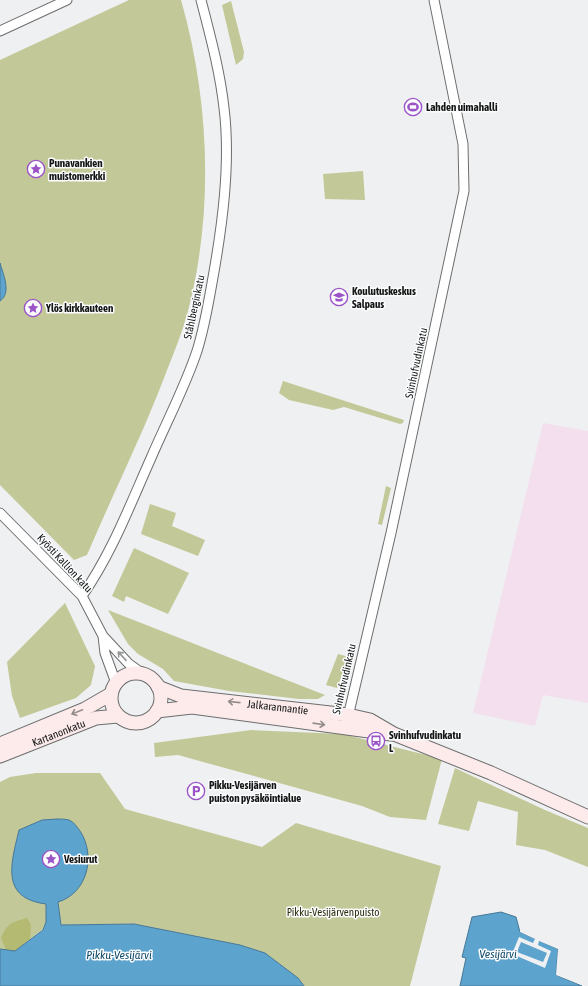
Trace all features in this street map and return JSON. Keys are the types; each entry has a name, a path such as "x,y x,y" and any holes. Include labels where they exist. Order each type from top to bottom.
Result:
{"main road":[{"path":"128,674 142,674 149,677 158,687 160,699 157,711 147,721 141,723 128,722 118,716 112,706 114,688 128,674"},
{"name":"Jalkarannantie","path":"158,687 181,696 347,722"},
{"name":"Kartanonkatu","path":"0,744 85,709 114,688"},
{"name":"Jalkarannantie","path":"157,711 192,707 347,722 370,720 394,734 491,773 588,817"},
{"name":"Kartanonkatu","path":"0,756 96,718 118,716"}],"street":[{"path":"0,31 67,0"},
{"name":"Ståhlberginkatu","path":"82,596 98,572 118,532 172,409 197,351 208,307 218,248 224,195 225,142 223,102 201,0"},
{"name":"Svinhufvudinkatu","path":"347,722 390,533 464,191 463,144 434,0"},
{"name":"Kyösti Kallion katu","path":"0,513 82,596 103,636 129,664 142,674"},
{"name":"Kyösti Kallion katu","path":"103,636 105,653 114,688"}],"shaded area":[{"path":"543,423 588,431 588,703 543,695 535,726 473,713"}],"green space":[{"path":"129,0 181,0 198,75 202,114 205,153 205,192 202,231 197,269 189,307 171,361 146,423 87,555 74,560 0,485 0,60"},
{"path":"231,1 244,52 243,59 236,65 222,5"},
{"path":"363,171 365,200 325,199 323,174"},
{"path":"283,381 404,420 403,423 400,424 344,407 333,410 289,400 279,393"},
{"path":"386,486 391,488 382,525 378,524"},
{"path":"150,504 176,513 172,526 205,540 198,556 141,534"},
{"path":"134,548 189,573 168,614 126,596 124,602 112,596"},
{"path":"65,603 95,666 91,685 76,698 20,718 12,696 7,662"},
{"path":"108,610 325,695 318,699 299,699 229,691 174,681 163,669 138,654 128,644"},
{"path":"338,654 349,657 337,688 326,685"},
{"path":"251,730 343,734 442,759 426,820 390,817 362,806 178,755 155,757 154,743"},
{"path":"455,768 545,810 588,828 588,867 545,850 516,845 518,812 478,801 469,831 438,824"},
{"name":"Pikku-Vesijärvenpuisto","path":"36,773 100,773 125,809 262,847 296,823 441,866 410,986 304,986 298,978 265,953 240,945 134,924 61,925 58,902 46,904 46,922 43,929 15,951 0,949 0,782 10,777"},
{"path":"27,918 31,925 30,939 15,951 6,950 1,938 5,929 14,922"}],"water":[{"path":"0,263 6,288 4,298 0,301"},
{"name":"Pikku-Vesijärvi","path":"42,820 69,820 75,825 85,841 88,851 88,862 82,882 68,897 58,902 61,925 134,924 240,945 265,953 298,978 304,986 0,986 0,949 15,951 43,930 46,922 46,904 31,900 21,895 15,887 12,878 13,855 19,830"},
{"name":"Vesijärvi","path":"501,912 516,917 520,932 558,949 556,975 582,986 460,986 466,958 462,957 472,917"}],"pier":[{"path":"520,926 521,931 559,947 558,973 584,986 556,975 558,949 539,941 538,945 551,951 545,968 512,954 519,937 533,943 535,939 520,932","holes":["521,942 547,953 543,962 517,952"]}],"place":[{"name":"Lahden uimahalli","path":"413,107"},
{"name":"Punavankien muistomerkki","path":"36,169"},
{"name":"Koulutuskeskus Salpaus","path":"339,297"},
{"name":"Ylös kirkkauteen","path":"33,308"},
{"name":"Svinhufvudinkatu L","path":"376,741"},
{"name":"Pikku-Vesijärven puiston pysäköintialue","path":"196,791"},
{"name":"Vesiurut","path":"51,859"}]}
